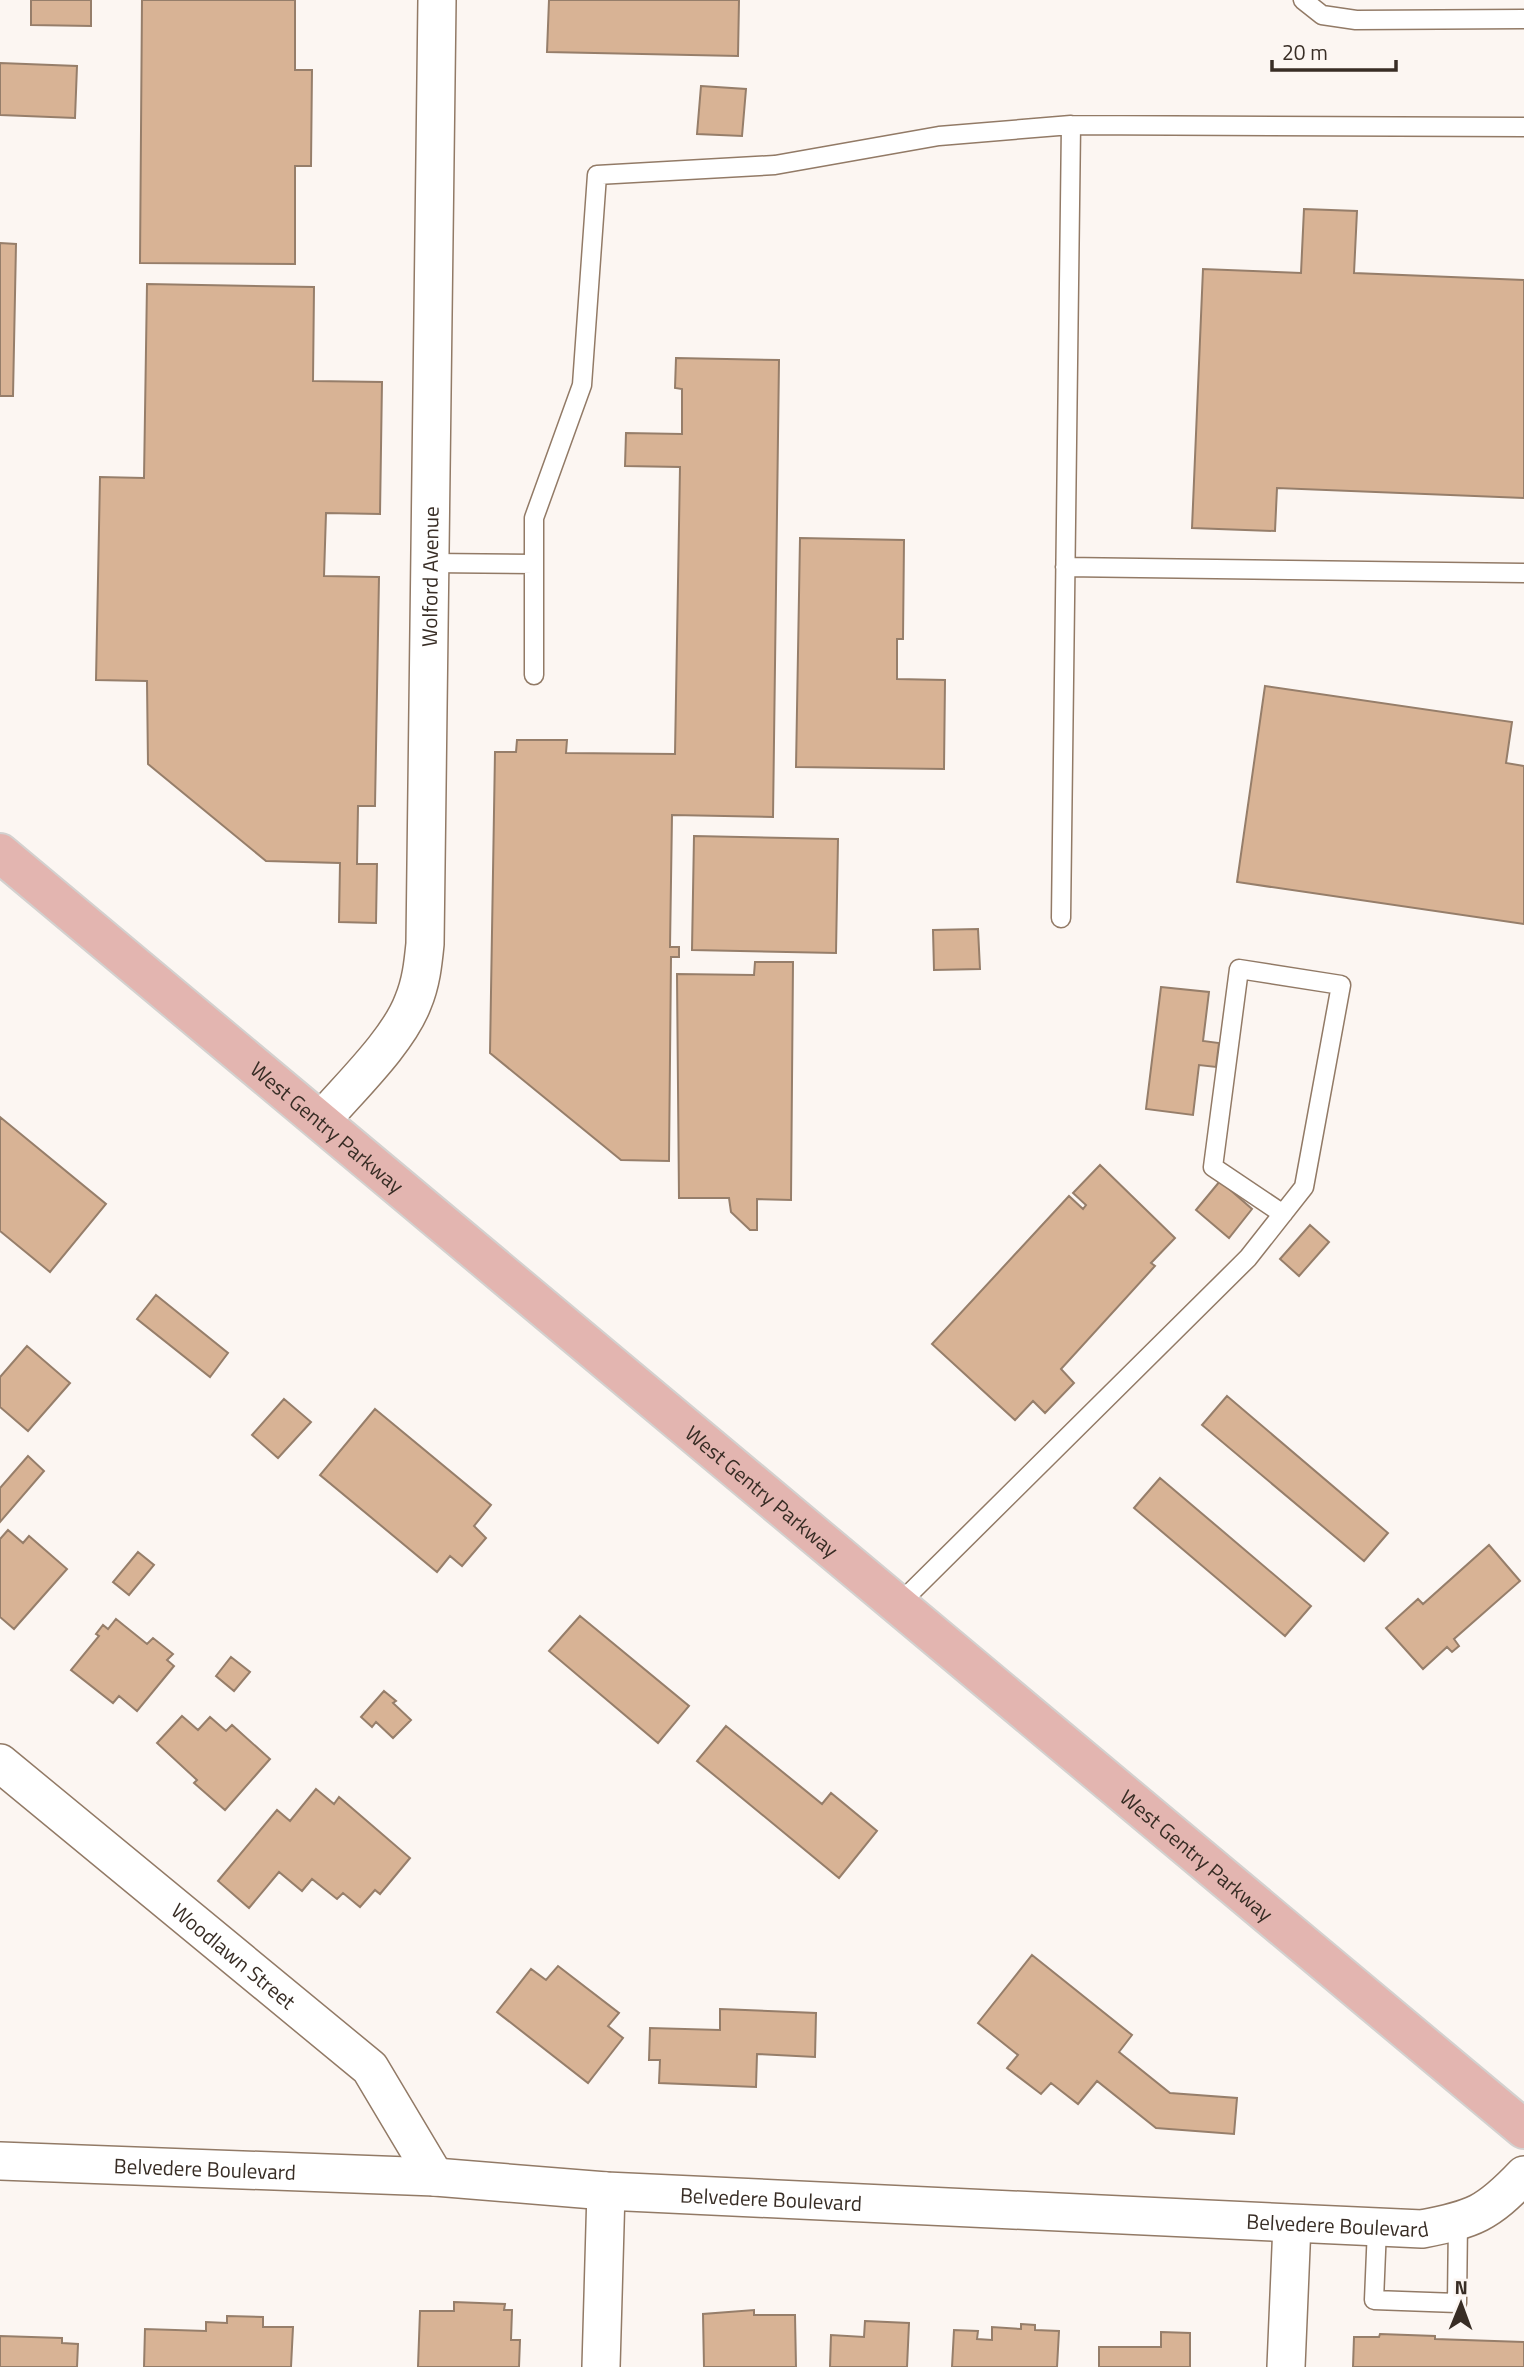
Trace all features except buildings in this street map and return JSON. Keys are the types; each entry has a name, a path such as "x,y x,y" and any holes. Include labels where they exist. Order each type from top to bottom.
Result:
{"main road":[{"name":"West Gentry Parkway","path":"0,853 1524,2129"}],"street":[{"name":"Wolford Avenue","path":"321,1121 398,1031 413,1003 422,972 425,944 437,0"},
{"name":"Woodlawn Street","path":"0,1763 370,2068 435,2177"},
{"name":"Belvedere Boulevard","path":"0,2161 435,2177 606,2191 1422,2229 1475,2217 1501,2199 1524,2175"},
{"path":"601,2367 606,2191"},
{"path":"1286,2367 1292,2224"}],"lane":[{"path":"1303,0 1322,15 1356,20 1524,19"},
{"path":"534,675 534,518 582,386 597,175 775,165 939,136 1071,125 1524,127"},
{"path":"1061,918 1071,125"},
{"path":"430,562 534,564"},
{"path":"1065,567 1524,573"},
{"path":"898,1605 1238,1268 1283,1214 1304,1187 1341,985 1239,969 1213,1167 1283,1214"},
{"path":"1377,2228 1374,2300 1457,2303 1458,2221"}]}
